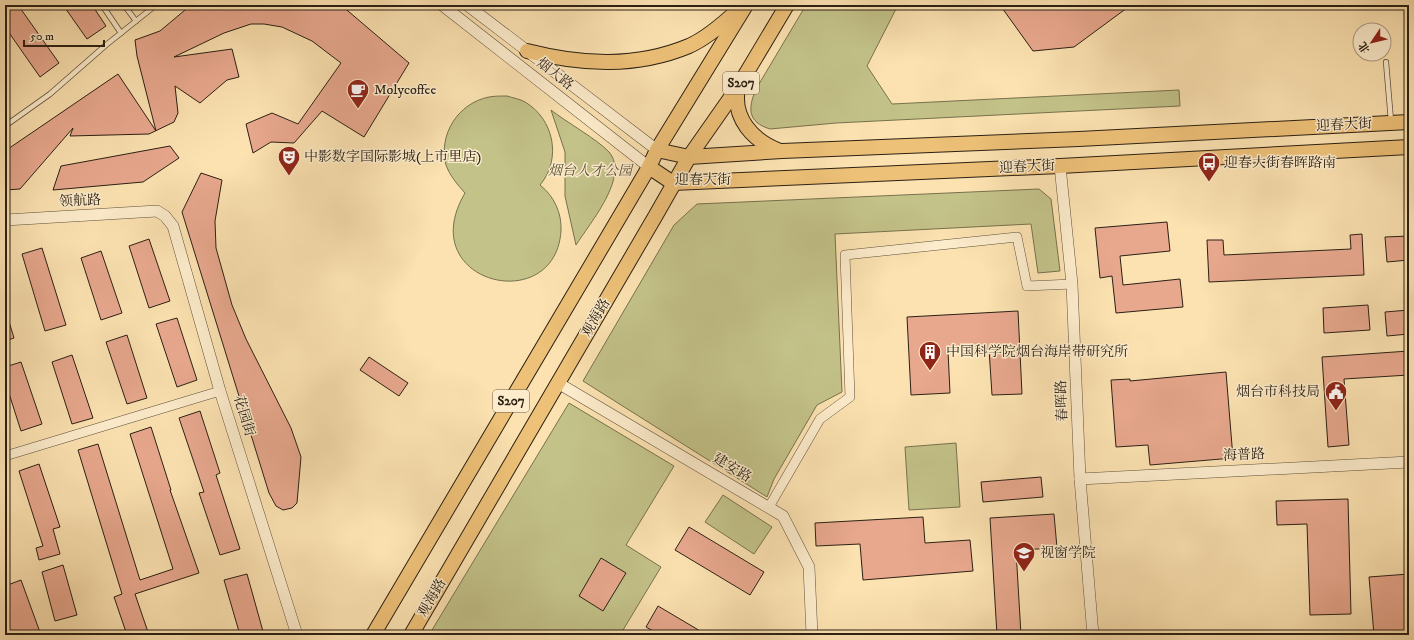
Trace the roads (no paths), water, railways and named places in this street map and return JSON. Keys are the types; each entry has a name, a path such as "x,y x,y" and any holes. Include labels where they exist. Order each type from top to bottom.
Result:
{"main road":[{"name":"S207","path":"373,635 657,150 746,5"},
{"path":"528,51 560,59 598,63 636,60 663,54 690,45 713,31 746,5"},
{"name":"观海路","path":"411,635 673,183 689,157 738,88 787,5"},
{"path":"738,88 736,99 739,114 746,128 755,138 782,152"},
{"name":"迎春大街","path":"657,150 689,157 1409,122"},
{"name":"迎春大街","path":"649,166 673,183 1060,166 1409,147"}],"street":[{"name":"烟大路","path":"442,5 649,166"},
{"name":"烟大路","path":"467,5 657,150"},
{"name":"春晖路","path":"1060,166 1072,284 1080,479 1093,635"},
{"name":"领航路","path":"5,220 157,211"},
{"name":"花园街","path":"157,211 165,216 173,226 220,391 297,635"},
{"path":"769,507 820,419 850,397 845,255 1017,237 1027,286 1072,284"},
{"name":"建安路","path":"558,383 783,516 808,567 812,635"},
{"path":"5,456 220,391"},
{"name":"海普路","path":"1080,479 1409,462"}],"lane":[{"path":"102,5 121,33"},
{"path":"124,5 136,21"},
{"path":"5,126 50,94 156,5"},
{"path":"1386,62 1391,123"}],"place":[{"name":"Molycoffee","path":"358,110"},
{"name":"中影数字国际影城(上市里店)","path":"289,176"},
{"name":"迎春大街春晖路南","path":"1209,182"},
{"name":"中国科学院烟台海岸带研究所","path":"930,372"},
{"name":"烟台市科技局","path":"1336,412"},
{"name":"视窗学院","path":"1024,572"}],"park label":[{"name":"烟台人才公园","path":"590,171"}]}
